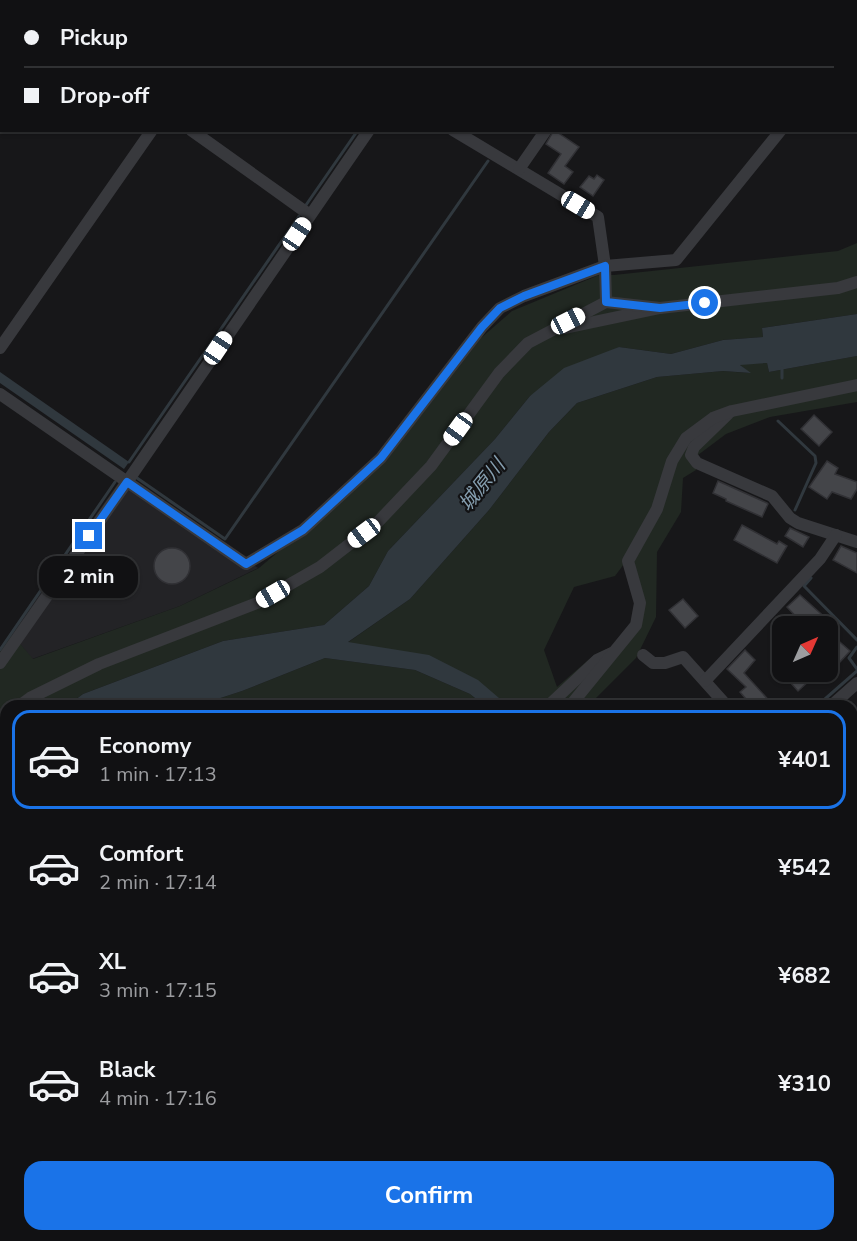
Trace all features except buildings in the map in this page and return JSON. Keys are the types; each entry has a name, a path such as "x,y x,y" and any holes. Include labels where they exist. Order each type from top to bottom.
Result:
{"street":[{"path":"0,348 151,132"},
{"path":"194,132 310,215"},
{"path":"0,663 368,132"},
{"path":"456,132 598,217 605,266 606,302"},
{"path":"519,169 545,132"},
{"path":"0,394 246,564 303,530 381,458 482,327 500,308 524,296 605,266 676,260 779,132"},
{"path":"549,331 660,308 838,288 857,282"},
{"path":"27,700 99,664 257,603 320,567 378,522 431,466 499,373 528,343 606,302 660,308"},
{"path":"575,700 636,625 640,603 628,561 657,509 672,461 686,438 712,418 732,411 857,385"},
{"path":"732,411 694,447 691,455 697,463 772,496 790,518 798,523 857,542"},
{"path":"705,681 820,559 836,535"},
{"path":"554,700 597,660 616,651"},
{"path":"643,655 653,663 665,663 683,657 722,700"},
{"path":"838,700 857,683"}],"shaded area":[{"path":"857,243 857,314 762,328 763,337 723,340 671,354 619,347 530,396 495,439 388,551 369,586 324,625 223,641 83,694 75,700 0,700 0,652 12,634 33,659 180,606 259,568 386,461 481,338 512,311 599,275 838,251"},
{"path":"857,356 857,402 770,417 726,434 698,455 696,470 683,478 681,512 657,552 656,617 636,658 594,700 496,700 347,643 410,599 489,510 549,432 577,403 657,377 723,371 749,373 739,364 767,363 769,372","holes":["624,564 636,606 633,621 613,646 594,655 557,687 544,650 574,587 615,576"]},
{"path":"124,475 258,568 180,606 32,659 12,634"},
{"path":"325,658 415,670 470,694 478,700 214,700"}],"water":[{"name":"城原川","path":"857,314 857,356 769,372 767,363 740,365 751,373 723,371 657,377 577,403 549,432 489,510 410,599 348,642 429,655 478,680 501,700 478,700 470,694 415,670 325,658 214,700 75,700 83,694 223,641 324,625 369,586 388,551 495,439 530,396 564,368 619,347 671,354 723,340 763,337 762,328"},
{"path":"0,372 129,462 124,469 0,383"}],"waterway":[{"path":"306,205 357,132"},
{"path":"137,478 225,539 488,161"},
{"path":"129,462 299,216"},
{"path":"782,368 782,378"},
{"path":"778,421 815,456 816,463 795,510"},
{"path":"0,650 115,482"},
{"path":"811,578 804,586 857,640"},
{"path":"857,647 849,658 857,669"},
{"path":"824,700 857,671"}],"route":[{"path":"89,536 127,482 246,564 303,530 381,458 482,327 500,308 524,296 605,266 606,302 660,308 705,303"}]}
